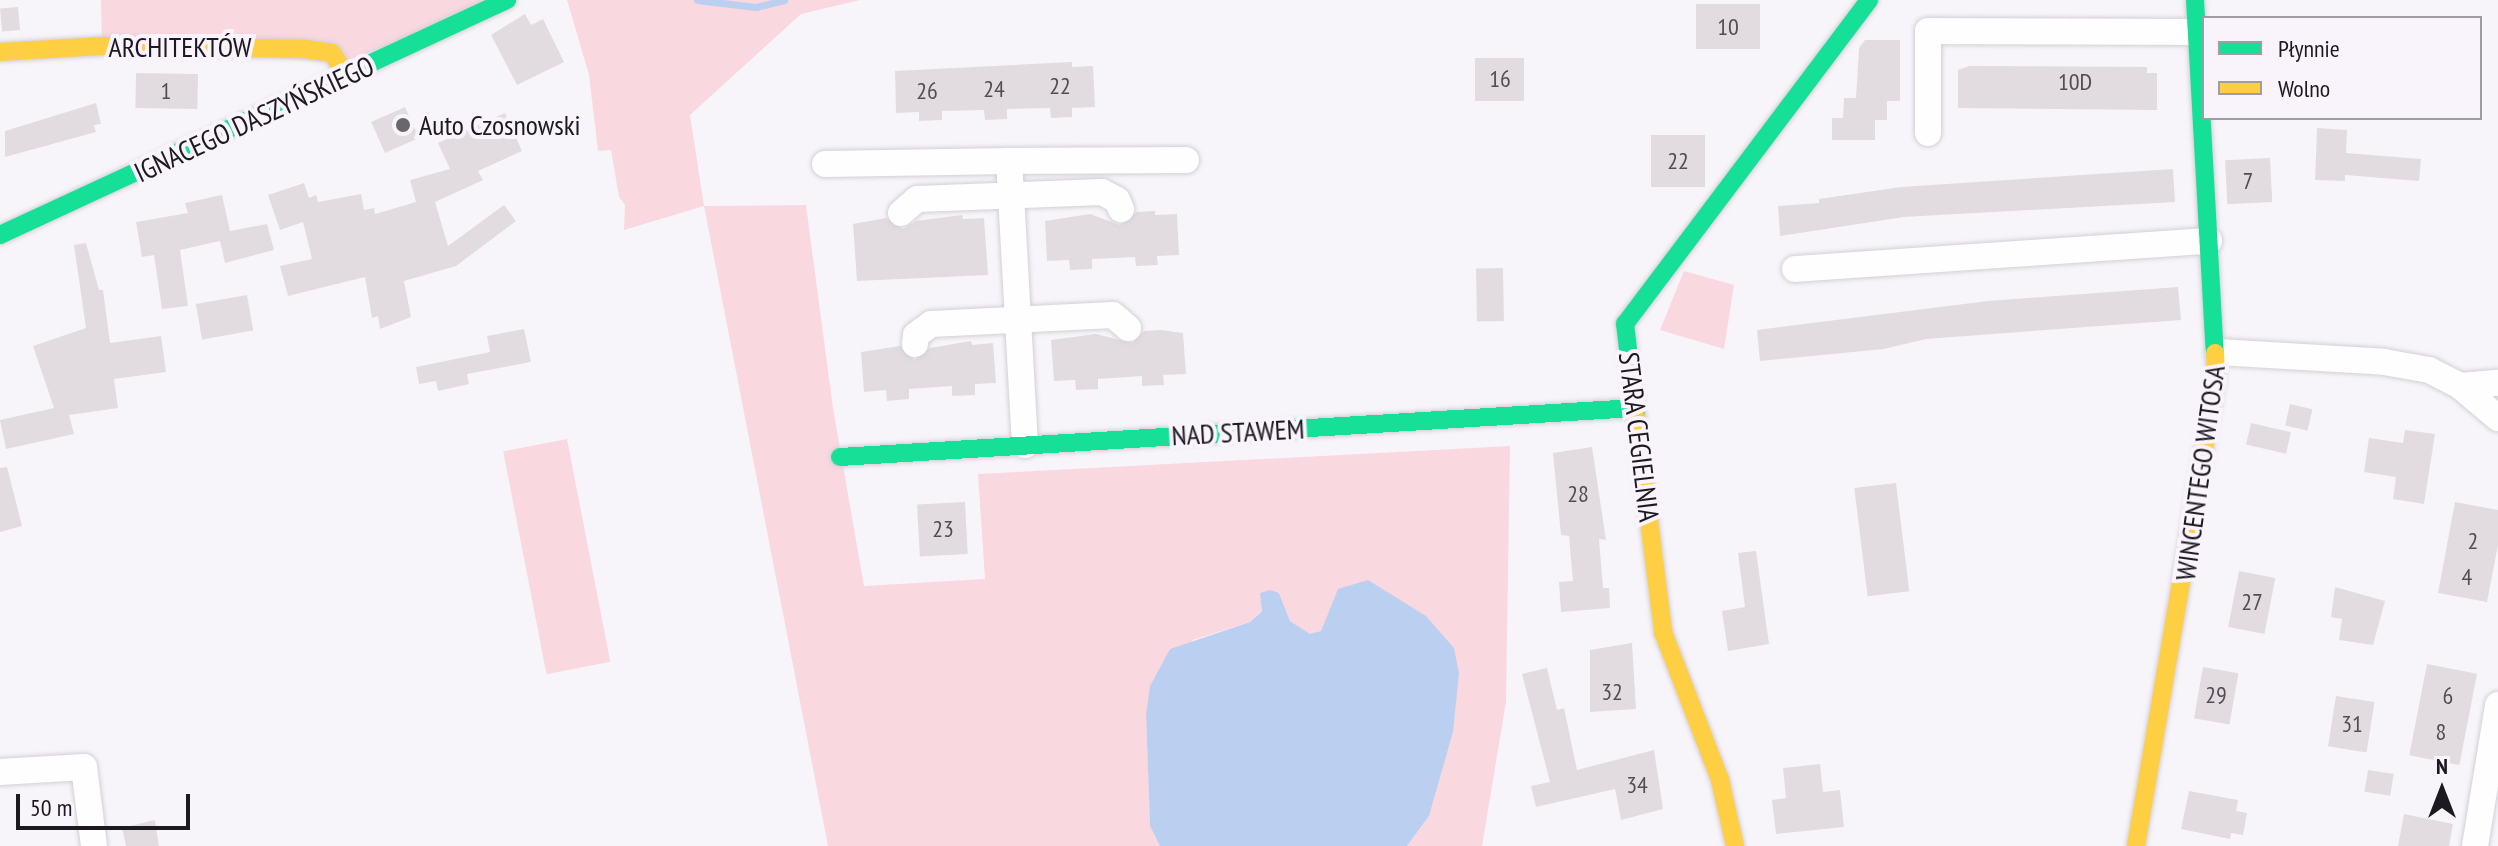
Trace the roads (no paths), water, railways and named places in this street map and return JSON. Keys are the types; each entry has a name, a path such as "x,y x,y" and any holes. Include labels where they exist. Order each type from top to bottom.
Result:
{"street":[{"name":"IGNACEGO DASZYŃSKIEGO","path":"0,235 507,0"},
{"name":"STARA CEGIELNIA","path":"1735,846 1720,780 1663,632 1625,324 1869,0"},
{"name":"WINCENTEGO WITOSA","path":"2136,846 2192,542 2218,352 2195,0"},
{"path":"1928,133 1928,31 2195,32"},
{"name":"ARCHITEKTÓW","path":"0,52 102,46 305,49 332,53 347,76"},
{"path":"825,164 1186,160"},
{"path":"1009,161 1025,445"},
{"path":"901,213 917,199 1102,192 1117,200 1121,209"},
{"path":"1795,269 2209,241"},
{"path":"915,344 916,335 931,324 1113,315 1128,328"},
{"path":"2218,352 2384,362 2429,370 2460,386 2498,418"},
{"path":"2460,386 2498,383"},
{"name":"NAD STAWEM","path":"840,457 1635,408"},
{"path":"2475,846 2498,705"},
{"path":"0,772 84,767 94,846"}],"water":[{"path":"1368,580 1426,616 1454,648 1459,673 1453,732 1429,816 1407,846 1160,846 1150,826 1146,715 1150,686 1170,649 1250,622 1262,611 1260,593 1270,590 1279,593 1290,621 1310,634 1321,631 1338,589"}],"waterway":[{"path":"697,0 756,7 784,0"}],"place":[{"name":"Auto Czosnowski","path":"403,125"}]}
